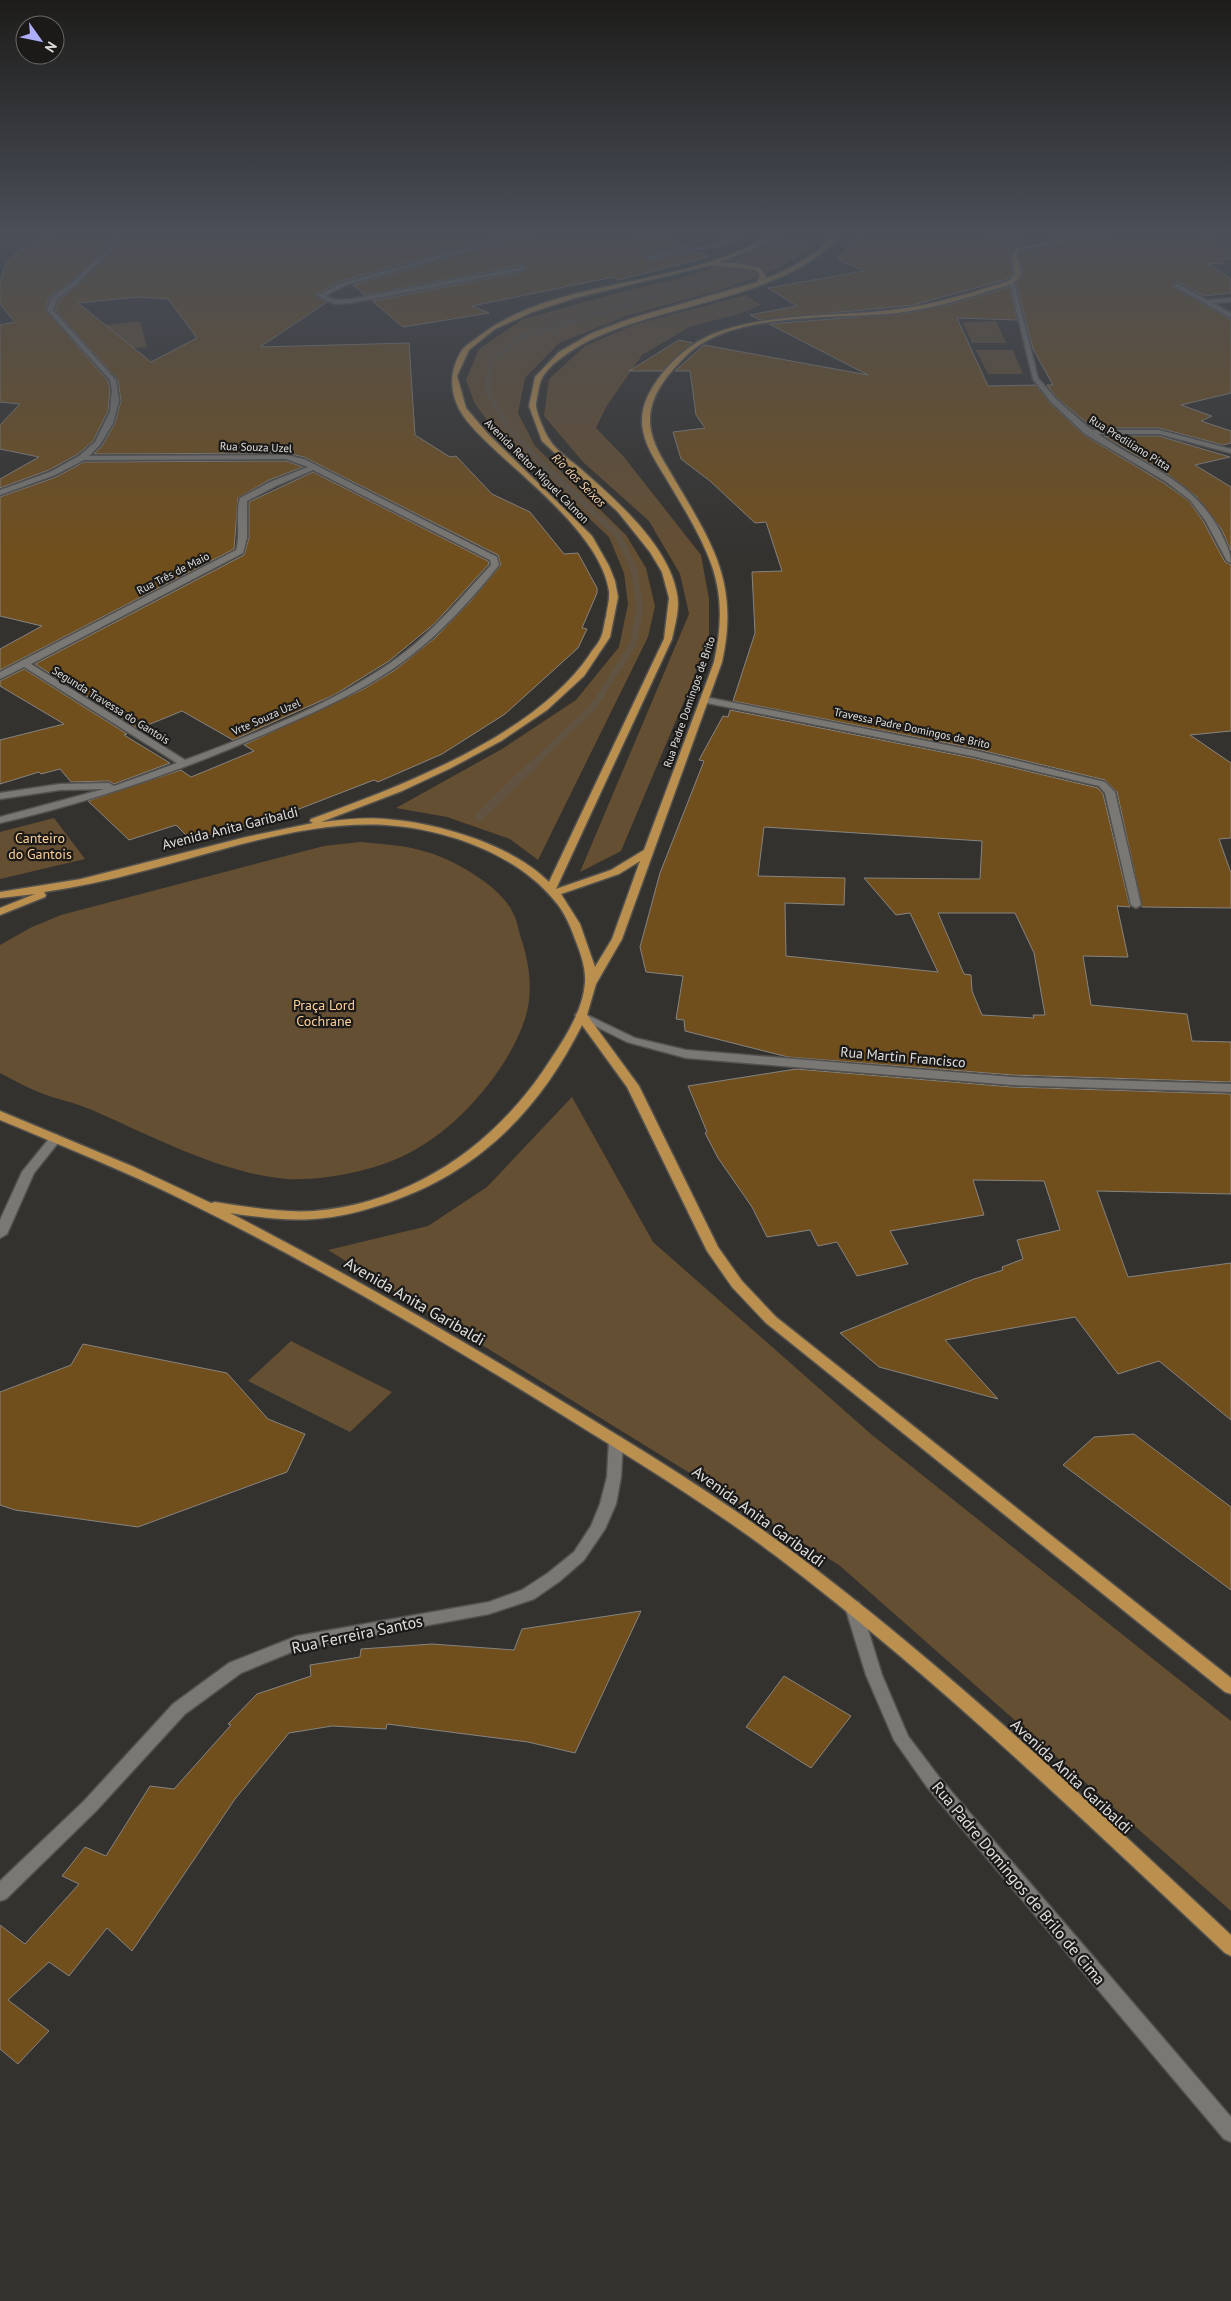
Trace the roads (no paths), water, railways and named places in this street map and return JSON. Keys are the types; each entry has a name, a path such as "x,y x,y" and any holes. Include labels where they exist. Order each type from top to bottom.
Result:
{"main road":[{"name":"Avenida Reitor Miguel Calmon","path":"298,827 396,791 487,746 545,706 572,684 592,663 605,638 613,616 614,595 600,555 569,516 469,418 457,397 454,374 460,359 477,339"},
{"path":"553,891 668,639 673,594 664,566 647,541 618,508 546,441 533,418 532,404 539,376 551,363 583,339"},
{"name":"Rua Padre Domingos de Brito","path":"591,983 617,939 724,645 726,605 720,575 709,548 648,438 646,416 652,395 676,360 693,346 709,339"},
{"name":"Avenida Anita Garibaldi","path":"0,895 65,886 298,827 385,822 429,828 466,839 497,852 553,891 564,905 578,933 587,958 591,983 581,1015 544,1079 507,1127 476,1154 440,1178 388,1198 316,1214 249,1212 202,1204"},
{"path":"553,891 615,872 648,852"},
{"name":"Avenida Anita Garibaldi","path":"0,912 65,886"},
{"path":"581,1015 633,1086 712,1248 744,1291 771,1320 1231,1687"},
{"name":"Avenida Anita Garibaldi","path":"0,1115 56,1138 202,1204 405,1314 706,1497 852,1607 921,1662 1051,1779 1231,1947"}],"street":[{"name":"Rua Souza Uzel","path":"76,339 113,380 116,391 115,410 108,426 98,442 83,458"},
{"name":"Rua Prediliano Pitta","path":"1025,339 1035,378 1059,407 1088,432 1171,482 1192,497 1202,509 1231,560"},
{"path":"1088,432 1159,432 1231,451"},
{"name":"Rua Souza Uzel","path":"0,493 83,458 272,457 302,461 494,559"},
{"name":"Rua Três de Maio","path":"0,676 240,551 245,524 242,507 243,500 273,484 315,468"},
{"name":"Vrte Souza Uzel","path":"0,820 71,802 185,764 292,719 339,696 404,657 428,636 494,565 494,559"},
{"name":"Segunda Travessa do Gantois","path":"26,664 185,764"},
{"name":"Travessa Padre Domingos de Brito","path":"704,700 972,753 1102,784 1110,792 1136,905"},
{"path":"0,796 60,787 122,786"},
{"name":"Rua Martin Francisco","path":"581,1015 631,1040 686,1054 1012,1081 1231,1088"},
{"path":"0,1234 28,1172 56,1138"},
{"name":"Rua Ferreira Santos","path":"0,1894 90,1806 178,1709 235,1668 297,1643 489,1608 528,1595 554,1577 579,1556 597,1529 608,1504 614,1477 616,1441"},
{"name":"Rua Padre Domingos de Brilo de Cima","path":"852,1607 874,1675 908,1747 933,1782 1231,2132"}],"waterway":[{"name":"Rio dos Seixos","path":"519,339 491,361 487,392 508,427 544,466"},
{"name":"Rio dos Seixos","path":"531,766 594,706 633,644 640,608 634,570 618,535 544,466"},
{"name":"Rio dos Seixos","path":"479,817 533,765"}],"park label":[{"name":"Canteiro do Gantois","path":"40,846"},
{"name":"Praça Lord Cochrane","path":"324,1014"}]}
